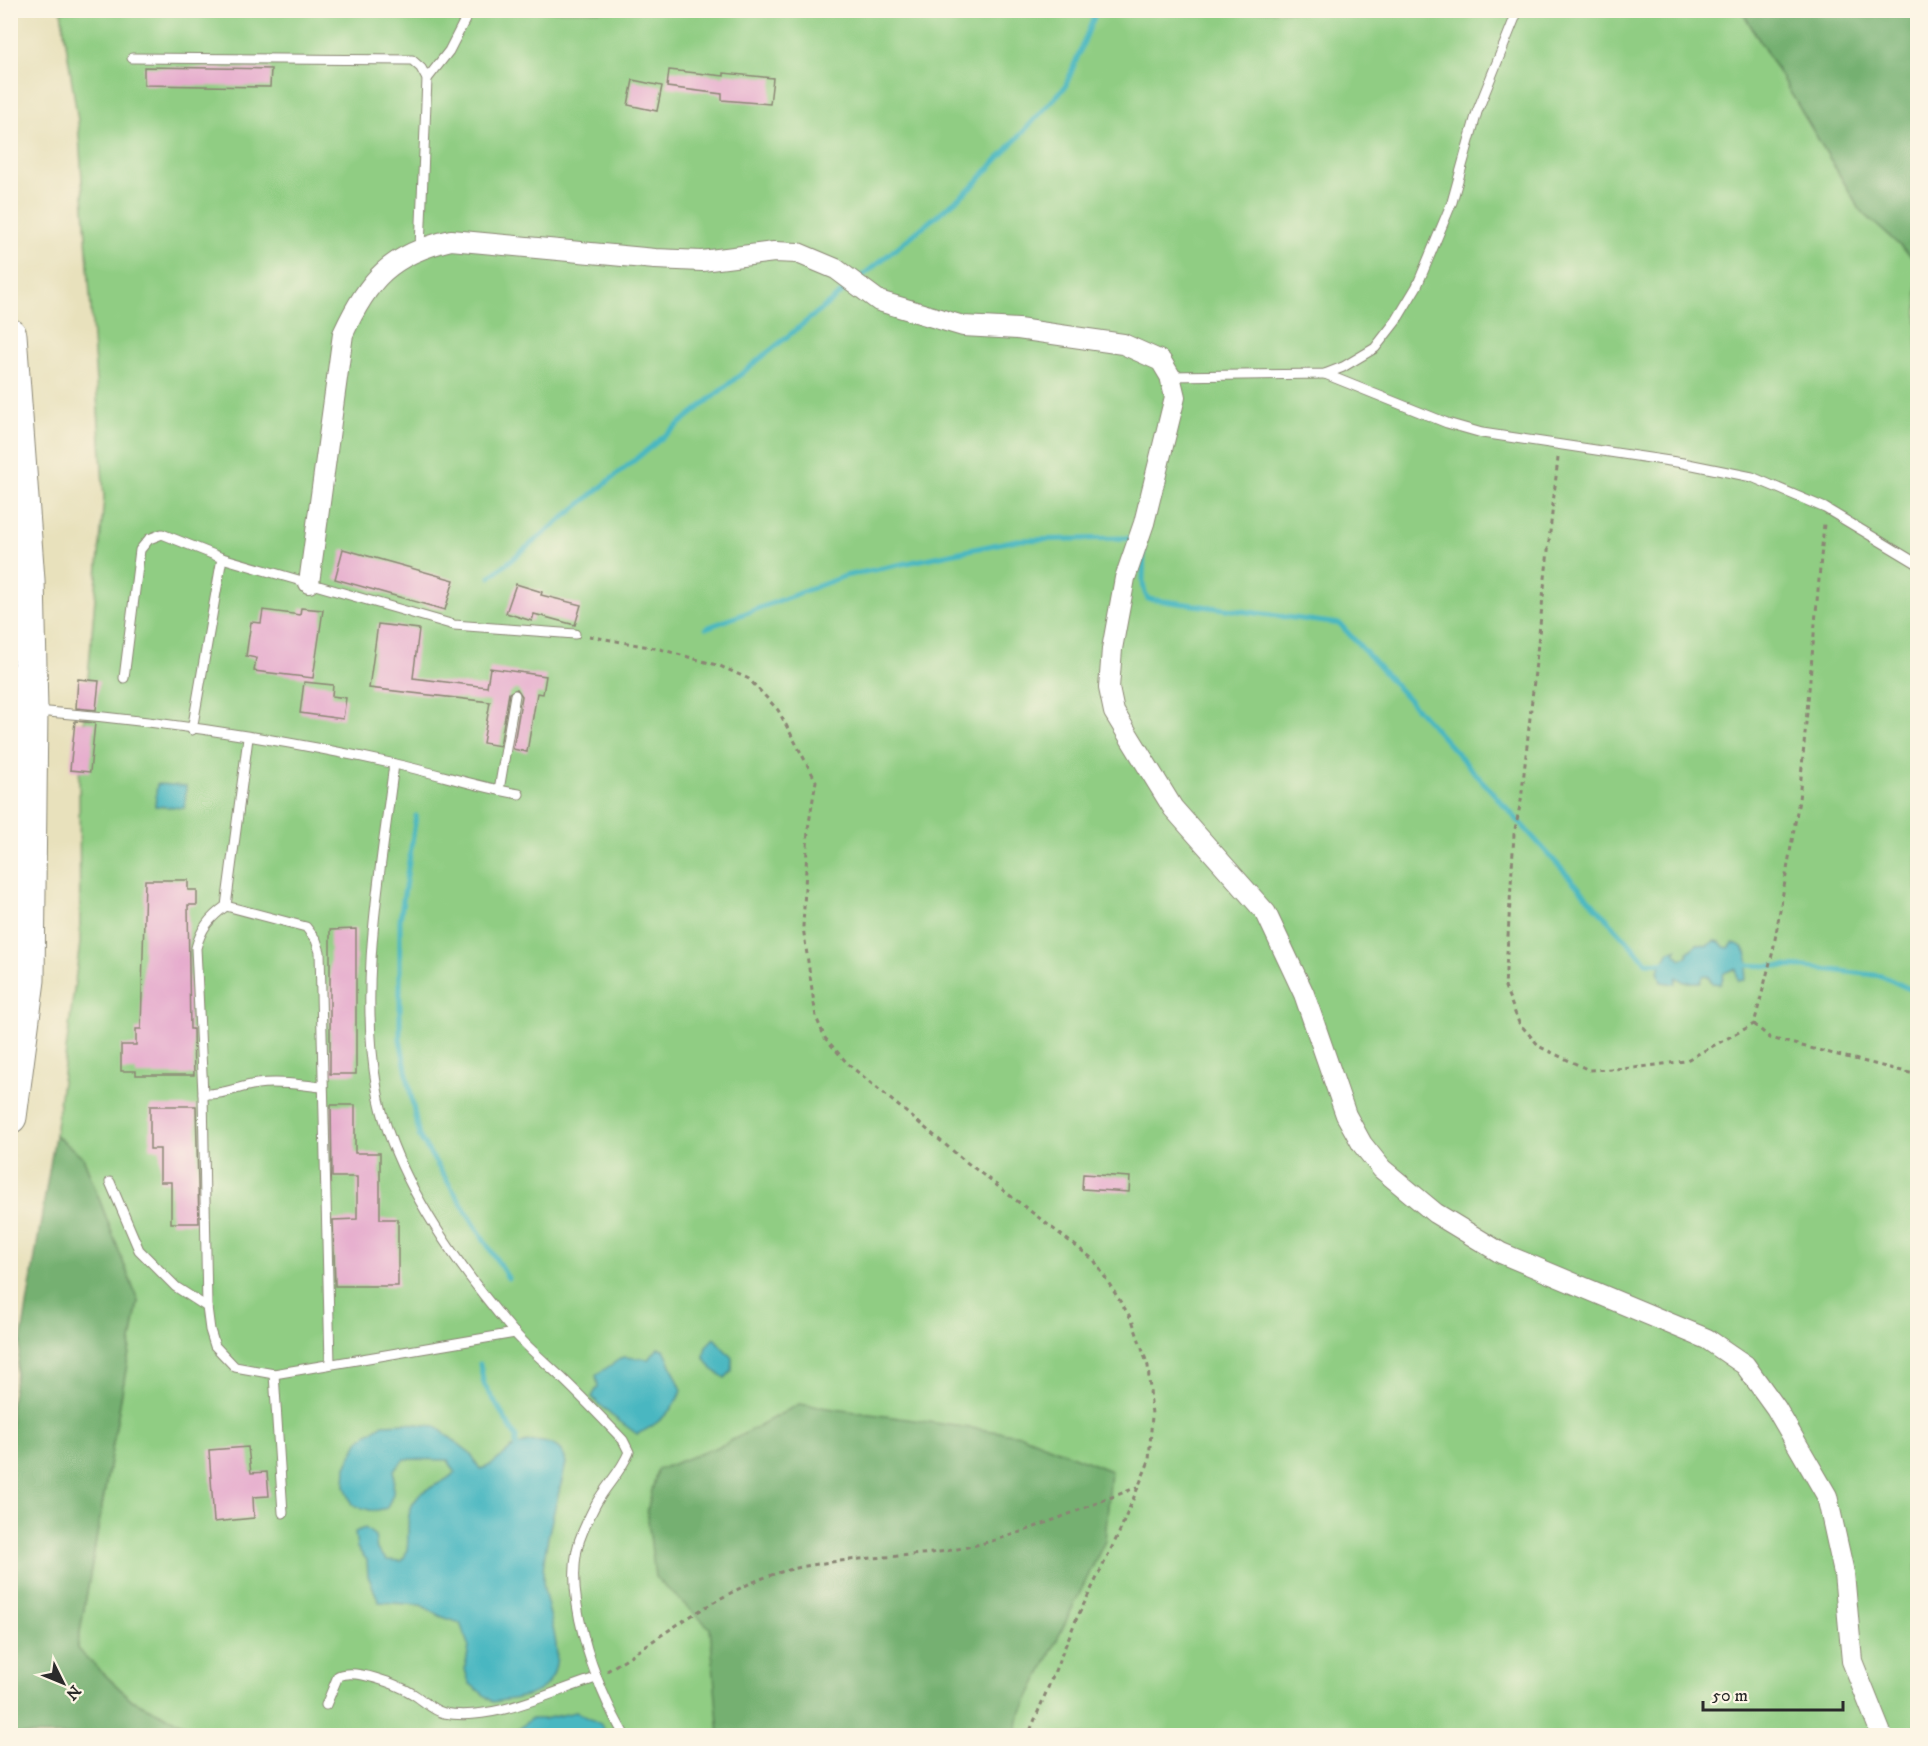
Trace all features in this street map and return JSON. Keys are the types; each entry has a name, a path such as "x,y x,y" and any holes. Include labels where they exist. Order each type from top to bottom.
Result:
{"highway":[{"path":"10,335 28,579 31,710 28,980 10,1117"}],"street":[{"path":"309,584 343,334 360,297 386,269 420,247 451,240 655,260 702,261 774,252 798,254 836,269 879,301 963,326 1017,329 1123,345 1161,361 1170,376 1175,397 1144,523 1125,578 1112,649 1109,688 1114,712 1173,808 1266,913 1304,994 1346,1115 1362,1144 1382,1169 1435,1214 1501,1254 1707,1339 1745,1365 1776,1408 1827,1496 1844,1573 1852,1661 1882,1736"}],"lane":[{"path":"427,79 449,51 469,12 477,10"},
{"path":"1170,376 1325,374 1343,368 1375,348 1396,321 1417,286 1452,202 1477,112 1518,10"},
{"path":"132,58 411,60 421,68 427,79 420,247"},
{"path":"1325,374 1447,423 1522,441 1752,477 1825,508 1917,564"},
{"path":"124,678 140,550 149,539 162,534 222,558 454,625 575,634"},
{"path":"192,730 222,558"},
{"path":"499,790 515,695"},
{"path":"31,710 86,715 248,738 394,764 519,794"},
{"path":"248,738 226,906 213,915 200,931 196,948 203,1095 207,1307 215,1346 222,1356 235,1367 274,1374 515,1333"},
{"path":"394,764 374,932 371,1017 377,1089 395,1149 423,1206 477,1286 515,1333 608,1424 623,1440 629,1452 620,1472 597,1503 582,1532 573,1566 579,1616 596,1678 625,1736"},
{"path":"226,906 306,927 316,940 320,952 330,1363"},
{"path":"203,1095 221,1095 254,1084 272,1082 322,1088"},
{"path":"110,1182 139,1251 176,1287 207,1307"},
{"path":"274,1374 283,1513"},
{"path":"326,1705 338,1676 345,1672 358,1673 411,1693 441,1713 473,1716 513,1707 596,1678"}],"path":[{"path":"1559,445 1521,801 1514,834 1505,987 1519,1023 1540,1047 1589,1070 1634,1068 1685,1061 1754,1024 1773,951 1799,800 1825,508"},
{"path":"575,634 660,649 720,666 749,679 778,710 816,781 808,829 803,927 816,1017 825,1038 848,1064 964,1161 1094,1260 1132,1320 1148,1366 1152,1415 1149,1461 1076,1620 1028,1736"},
{"path":"1754,1024 1770,1038 1917,1075"},
{"path":"596,1678 727,1596 779,1573 828,1561 940,1552 1006,1538 1138,1487"}],"green space":[{"path":"61,11 1742,11 1861,211 1917,248 1917,1735 205,1735 132,1700 77,1649 138,1301 83,1157 55,1135 80,943 79,778 104,498 78,121"},
{"path":"1742,11 1917,11 1917,261 1861,211"},
{"path":"55,1135 83,1157 138,1301 77,1649 132,1700 205,1735 11,1735 11,1403"},
{"path":"799,1404 1021,1435 1111,1471 1105,1541 1018,1720 1016,1735 719,1735 710,1628 655,1577 647,1511 657,1470 725,1444"}],"water":[{"path":"157,784 186,786 185,808 155,806"},
{"path":"1714,941 1720,942 1724,947 1729,948 1733,943 1743,948 1748,957 1744,980 1738,981 1736,968 1724,973 1721,984 1712,983 1708,976 1704,975 1700,982 1684,982 1677,977 1675,984 1661,982 1658,971 1669,951 1677,948 1675,952 1680,959 1687,957 1688,952 1697,944 1707,946"},
{"path":"714,1338 732,1358 732,1371 725,1378 712,1369 704,1357 706,1346"},
{"path":"658,1348 664,1349 682,1390 664,1416 637,1434 611,1415 592,1397 598,1386 596,1375 623,1357 649,1359"},
{"path":"406,1423 435,1426 469,1452 480,1469 523,1443 539,1442 554,1445 564,1455 566,1463 543,1567 544,1592 554,1634 556,1663 553,1675 545,1686 534,1693 493,1702 469,1683 465,1669 469,1647 460,1623 440,1616 421,1605 379,1602 368,1576 367,1560 357,1548 355,1532 365,1528 375,1536 377,1550 387,1560 402,1561 407,1547 409,1517 414,1502 423,1492 455,1472 448,1460 405,1459 394,1470 393,1494 387,1508 373,1511 352,1505 345,1486 346,1467 359,1440 383,1424"},
{"path":"576,1712 601,1724 606,1735 513,1735 530,1719 544,1719"}],"building":[{"path":"144,67 271,69 270,87 144,85"},
{"path":"669,70 773,78 770,104 722,100 722,94 667,87"},
{"path":"633,80 662,86 657,111 628,105"},
{"path":"343,549 454,580 445,610 335,579"},
{"path":"516,584 542,592 541,595 581,605 575,625 534,614 532,621 506,613"},
{"path":"301,608 323,610 313,678 254,671 256,658 246,656 251,622 261,623 263,610 300,615"},
{"path":"378,624 419,629 413,678 487,687 490,668 546,676 543,694 537,693 527,752 513,749 522,696 517,689 509,693 500,746 483,743 490,702 369,688"},
{"path":"78,679 99,681 96,710 76,708"},
{"path":"304,682 333,685 332,696 346,698 343,719 300,713"},
{"path":"75,721 95,723 90,772 70,770"},
{"path":"145,880 188,880 188,890 197,890 197,905 188,905 190,1029 193,1029 194,1075 136,1075 136,1071 121,1071 121,1045 136,1045 136,1029 141,1029"},
{"path":"356,929 356,1074 330,1074 330,930"},
{"path":"331,1105 355,1105 355,1153 380,1153 380,1219 398,1219 398,1286 335,1286 333,1220 357,1219 357,1177 332,1177"},
{"path":"150,1106 196,1106 199,1223 171,1223 171,1182 160,1182 160,1149 150,1149"},
{"path":"1083,1174 1130,1177 1129,1192 1082,1189"},
{"path":"248,1447 251,1473 267,1472 269,1496 253,1497 254,1518 214,1522 209,1450"}],"waterway":[{"path":"857,280 971,188 1065,87 1097,10"},
{"path":"490,577 850,286"},
{"path":"706,628 845,576 1017,540 1127,538 1134,542"},
{"path":"1142,547 1143,581 1148,599 1340,624 1646,962 1668,963"},
{"path":"416,816 400,920 400,1039 419,1136 508,1278"},
{"path":"1743,965 1806,967 1882,976 1918,993"},
{"path":"480,1364 484,1384 516,1437 516,1446"}]}
